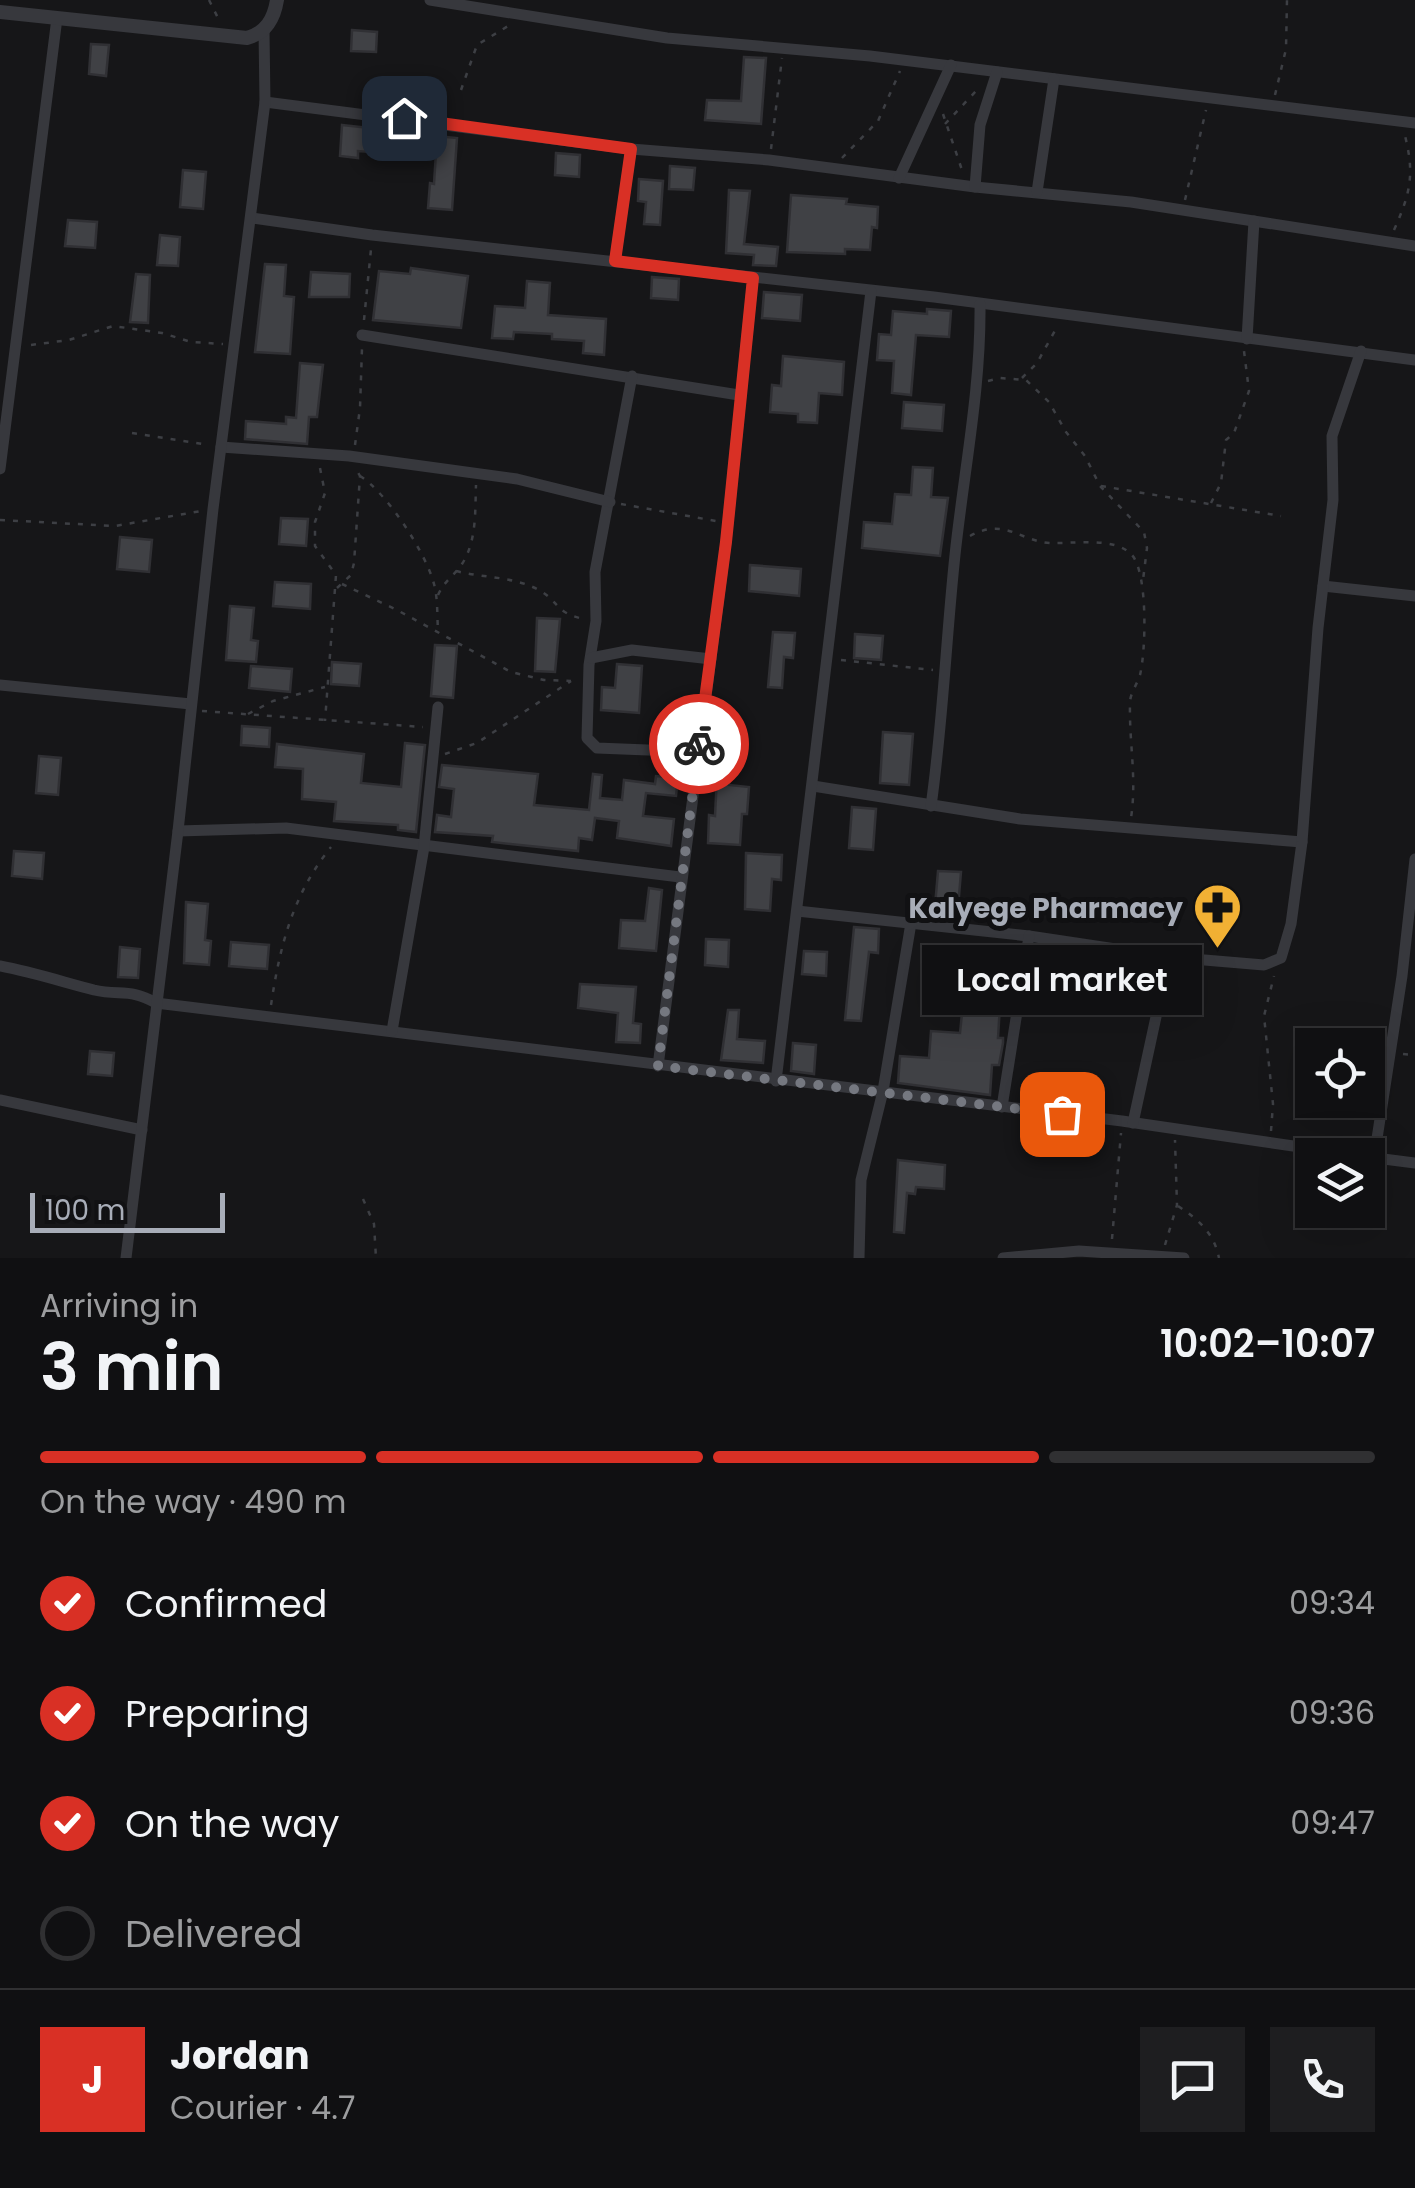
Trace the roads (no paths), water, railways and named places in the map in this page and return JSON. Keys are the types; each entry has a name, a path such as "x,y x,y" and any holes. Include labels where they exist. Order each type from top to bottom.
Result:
{"street":[{"path":"126,1258 213,509 252,218 265,102 264,31 276,10 276,0"},
{"path":"430,0 667,38 904,60 996,75 1408,122"},
{"path":"0,12 247,38 264,31"},
{"path":"0,469 57,18"},
{"path":"900,178 951,66"},
{"path":"972,187 980,125 996,75"},
{"path":"1037,192 1054,80"},
{"path":"265,102 631,149 769,160 1183,209 1415,246"},
{"path":"615,261 631,149"},
{"path":"252,218 372,235 871,290 1415,360"},
{"path":"1247,338 1254,221"},
{"path":"658,1066 728,523 753,278"},
{"path":"776,1081 871,290"},
{"path":"931,806 941,735 956,546 978,386 980,304"},
{"path":"362,334 739,395"},
{"path":"798,911 1029,936 1169,957 1264,965 1278,962 1291,924 1302,842 1333,500 1332,436 1361,352"},
{"path":"632,376 595,572 596,621 586,730 597,748 698,752"},
{"path":"221,447 348,456 535,482 610,502"},
{"path":"1323,586 1415,596"},
{"path":"590,661 632,650 710,660"},
{"path":"0,685 191,707"},
{"path":"392,1031 424,847 438,708"},
{"path":"812,786 931,806 1129,829 1302,842"},
{"path":"178,832 286,828 680,878"},
{"path":"1375,1138 1408,977 1415,859"},
{"path":"859,1258 860,1180 883,1091 911,923"},
{"path":"1002,1107 1029,936"},
{"path":"1128,1122 1169,957"},
{"path":"0,966 92,990 134,992 156,1003 883,1091 1295,1146"},
{"path":"0,1100 142,1130"},
{"path":"1385,1159 1415,1163"},
{"path":"1003,1258 1111,1250 1184,1258"}],"place":[{"name":"Kalyege Pharmacy","path":"1218,950"},
{"name":"Local market","path":"1062,1114"}]}
